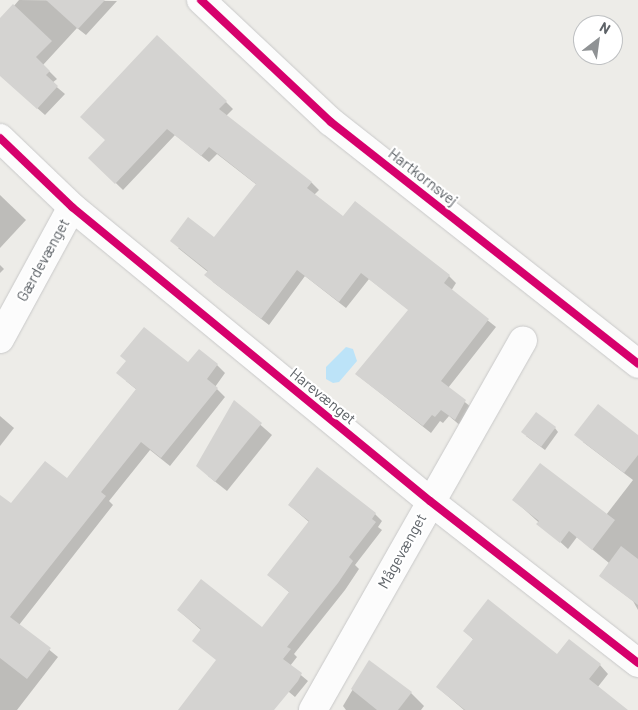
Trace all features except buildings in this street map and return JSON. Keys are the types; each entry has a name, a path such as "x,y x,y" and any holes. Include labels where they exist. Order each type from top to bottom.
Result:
{"street":[{"name":"Hartkornsvej","path":"202,0 331,122 638,364"},
{"name":"Harevænget","path":"0,138 72,207 430,501 638,663"},
{"name":"Gærdevænget","path":"0,339 72,207"},
{"name":"Mågevænget","path":"313,710 523,340"}],"water":[{"path":"346,347 353,349 357,361 339,382 333,383 326,379 326,367"}],"cycle path":[{"path":"201,0 331,122 638,364"},
{"path":"0,138 72,207 430,501 638,663"}]}
